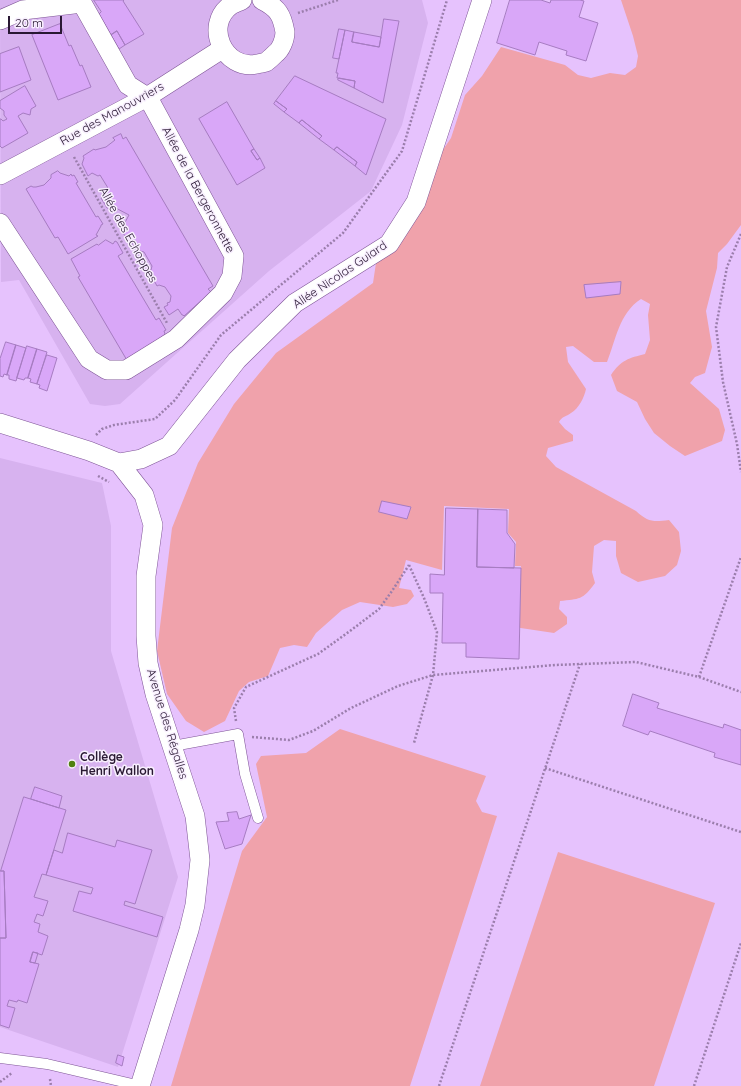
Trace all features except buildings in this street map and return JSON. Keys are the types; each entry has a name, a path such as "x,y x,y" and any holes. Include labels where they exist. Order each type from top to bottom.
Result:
{"street":[{"path":"242,0 230,6 220,18 218,34 222,48 234,60 250,65 266,62 279,51 285,36 283,19 274,6 262,0"},
{"name":"Allée Nicolas Guiard","path":"119,463 141,459 169,446 237,360 295,303 389,244 416,202 482,0"},
{"path":"0,20 22,5 82,3 128,85 147,97"},
{"name":"Rue des Manouvriers","path":"0,175 147,97 222,48"},
{"name":"Allée de la Bergeronnette","path":"0,224 89,359 107,370 126,370 176,339 223,293 232,276 234,256 147,97"},
{"path":"0,423 89,451 119,463"},
{"name":"Avenue des Régalles","path":"119,463 144,495 153,525 146,576 146,636 148,663 155,694 195,816 200,860 199,880 189,930 140,1086"}],"lane":[{"path":"173,746 238,734 245,774 258,818"},
{"path":"0,1058 47,1064 140,1086"}],"path":[{"path":"283,19 338,0"},
{"path":"114,488 110,482 92,473 85,462 95,437 102,429 114,425 155,419 175,400 221,335 343,232 402,150 447,0"},
{"name":"Allée des Echoppes","path":"64,141 176,339"},
{"path":"741,234 728,266 716,327 723,382 737,444 741,472"},
{"path":"699,677 741,557"},
{"path":"414,743 433,675 437,632 409,565 379,609 318,654 246,687 234,708 238,734 256,738 289,740 313,731 351,708 398,686 433,675 580,664 636,662 699,677 741,692"},
{"path":"439,1086 580,664"},
{"path":"545,768 741,832"},
{"path":"694,1086 741,943"}],"shaded area":[{"path":"0,0 422,0 428,23 402,125 371,191 269,271 120,404 105,406 90,404 19,280 1,282"},
{"path":"621,0 741,0 741,225 727,244 718,253 717,268 706,311 712,347 705,373 695,377 690,383 719,409 725,430 722,441 685,456 654,433 637,402 617,391 611,375 618,366 626,360 645,354 650,340 648,315 650,304 641,299 623,319 607,362 594,362 573,346 566,347 568,362 586,389 579,406 559,422 573,435 573,441 548,448 546,456 556,467 636,511 647,519 655,521 669,520 679,532 681,551 677,565 665,576 638,582 621,573 616,556 616,541 604,540 594,546 592,572 595,583 584,596 572,600 560,601 559,609 567,617 567,624 554,633 514,627 521,566 515,566 516,542 508,533 509,509 444,506 442,570 406,560 399,588 411,590 414,596 407,604 393,607 360,602 342,610 316,633 307,647 294,645 280,648 268,676 249,682 239,691 225,721 204,732 186,721 167,694 157,651 172,528 198,463 234,404 276,353 373,283 376,263 428,172 451,138 465,95 482,76 501,47 565,65 578,75 591,78 610,73 625,75 636,67 638,56"},
{"name":"Collège Henri Wallon","path":"0,458 102,483 111,526 111,651 178,877 118,1067 0,1027"},
{"path":"340,729 486,776 476,801 482,812 497,816 410,1086 171,1086 242,851 267,817 256,764 261,756 306,753"},
{"path":"558,852 715,903 654,1086 480,1086"}],"place":[{"name":"Collège Henri Wallon","path":"72,764"}]}
